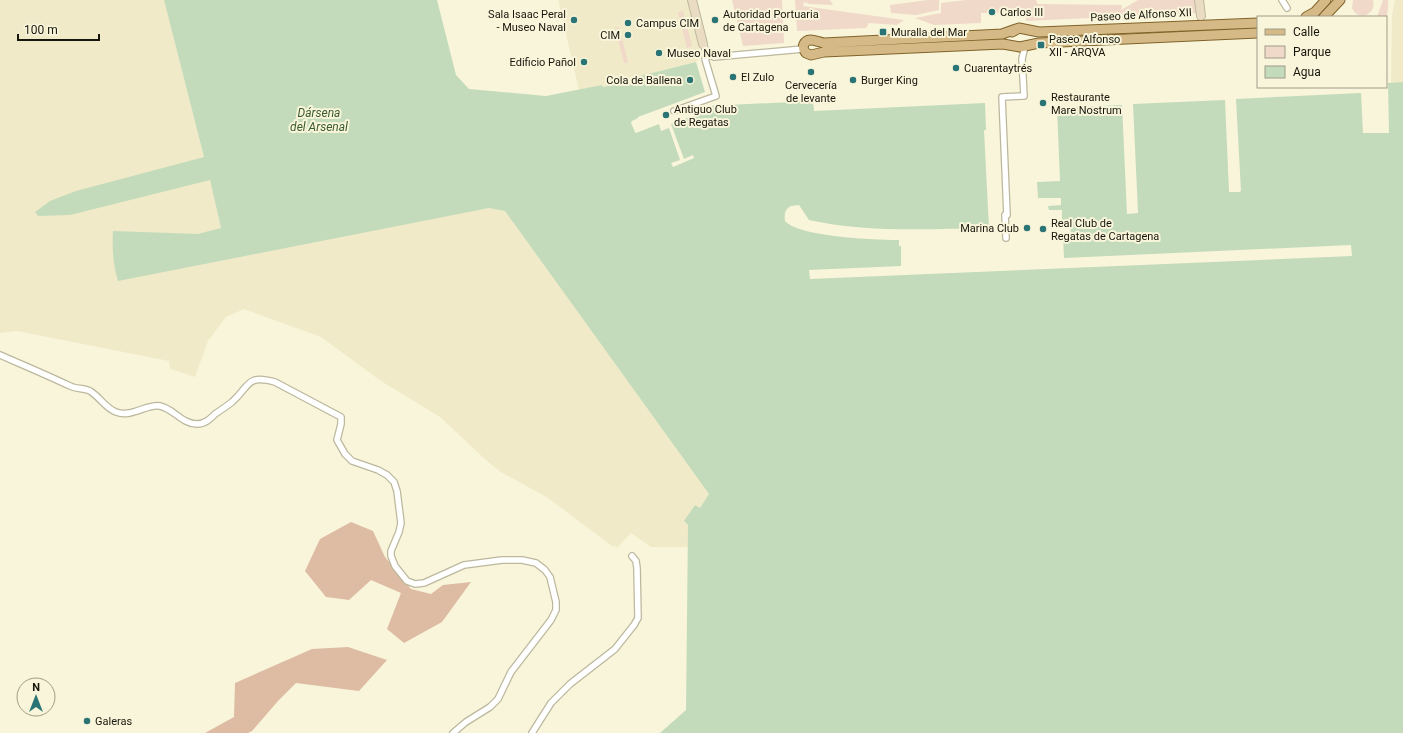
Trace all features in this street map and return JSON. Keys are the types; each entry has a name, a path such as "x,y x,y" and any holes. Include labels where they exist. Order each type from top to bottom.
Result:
{"main road":[{"path":"692,0 703,44"},
{"path":"1196,35 1195,25 1201,16 1199,0"},
{"path":"1308,16 1315,12 1326,0"},
{"path":"1325,16 1340,0"},
{"path":"1201,16 1210,24"},
{"name":"Paseo de Alfonso XII","path":"815,41 824,43 1002,34 1020,30 1039,32 1257,23"},
{"path":"1020,30 1029,33 1030,40 1021,46 1012,44 1012,33 1020,30"},
{"name":"Paseo de Alfonso XII","path":"815,54 824,52 1003,44 1021,46 1039,43 1257,33"},
{"path":"808,41 815,41 818,44 818,48 815,54 808,54 803,49 804,45 808,41"}],"street":[{"path":"1282,0 1287,8"},
{"path":"703,44 709,55 717,57 803,49"},
{"path":"1006,238 1005,215 1007,215 1002,97 1024,96 1021,46"},
{"path":"674,112 716,96 705,59 709,55"},
{"path":"0,355 72,387 90,391 110,409 117,413 132,413 158,405 167,408 187,423 198,424 206,422 233,401 246,384 264,379 274,382 341,418 337,440 345,454 352,461 378,470 387,475 394,482 397,491 401,523 391,551 391,556 395,566 407,581 415,584 424,582 464,564 502,560 522,560 536,563 545,570 550,577 556,602 556,610 551,620 511,672 498,699 490,707 466,722 453,733"},
{"path":"532,733 551,703 570,684 615,649 638,618 637,568 636,561 632,556"}],"shaded area":[{"path":"0,0 164,0 204,157 193,160 210,180 221,228 489,208 505,211 709,494 700,508 695,505 684,522 688,525 688,547 651,547 631,533 618,547 612,546 548,498 501,472 487,461 440,417 381,381 321,337 244,309 226,317 208,341 195,377 170,369 169,361 17,331 0,333"},
{"name":"Campus CIM","path":"558,0 687,0 702,56 696,62 633,78 634,84 623,86 622,83 603,87 603,85 579,90"},
{"path":"1395,0 1403,0 1403,82 1391,83 1392,16"},
{"path":"351,522 373,531 385,557 411,589 431,594 443,585 471,582 442,622 404,643 387,629 401,593 371,580 349,600 326,597 305,571 320,539"},
{"path":"348,647 387,660 359,691 296,683 252,731 248,733 205,733 234,717 235,683 312,649"}],"green space":[{"path":"732,0 782,0 784,43 743,46"},
{"path":"795,0 830,0 833,5 810,4 804,2 803,6 904,20 897,25 869,23 866,28 797,31"},
{"path":"939,0 939,10 916,15 891,13 890,5"},
{"path":"966,0 1036,0 1038,4 1122,5 1121,10 1138,0 1195,0 1196,13 1026,21 1026,12 981,13 981,23 934,25 915,18 941,13 941,3"},
{"path":"1353,0 1373,0 1372,10 1366,15 1358,15 1352,8"},
{"path":"1383,0 1388,0 1387,20 1387,16 1377,16"},
{"path":"683,11 692,46 687,48 678,12"},
{"path":"619,27 628,62 624,63 615,28"}],"water":[{"name":"Dársena del Arsenal","path":"164,0 437,0 456,75 469,89 546,96 602,85 603,87 622,83 623,86 634,84 632,78 696,62 705,92 638,117 631,123 636,133 659,124 661,131 669,128 680,160 671,163 673,167 694,158 693,155 684,159 671,124 695,115 694,111 706,106 813,101 814,111 985,103 986,130 984,130 989,228 876,229 854,227 809,220 799,205 791,206 786,210 785,221 805,231 839,236 899,240 899,246 901,246 901,266 809,270 810,279 1352,256 1351,245 1064,258 1063,235 1071,235 1070,221 1062,221 1062,210 1049,210 1048,206 1061,205 1061,198 1038,198 1037,182 1060,181 1057,108 1122,105 1127,214 1138,213 1133,104 1225,100 1229,192 1239,192 1241,191 1236,99 1361,93 1363,133 1389,133 1388,83 1403,82 1403,733 660,733 686,710 688,525 684,521 695,505 700,508 709,494 505,211 489,208 118,281 113,256 113,231 198,234 221,228 210,180 70,215 38,216 35,212 50,201 76,191 204,157"}],"place":[{"name":"Carlos III","path":"992,12"},
{"name":"Sala Isaac Peral - Museo Naval","path":"574,20"},
{"name":"Autoridad Portuaria de Cartagena","path":"715,20"},
{"name":"Campus CIM","path":"628,23"},
{"name":"Muralla del Mar","path":"883,32"},
{"name":"CIM","path":"628,35"},
{"name":"Paseo Alfonso XII - ARQVA","path":"1041,45"},
{"name":"Museo Naval","path":"659,53"},
{"name":"Edificio Pañol","path":"584,62"},
{"name":"Cuarentaytrés","path":"956,68"},
{"name":"Cervecería de levante","path":"811,72"},
{"name":"El Zulo","path":"733,77"},
{"name":"Cola de Ballena","path":"690,80"},
{"name":"Burger King","path":"853,80"},
{"name":"Restaurante Mare Nostrum","path":"1043,103"},
{"name":"Antiguo Club de Regatas","path":"666,115"},
{"name":"Marina Club","path":"1027,228"},
{"name":"Real Club de Regatas de Cartagena","path":"1043,229"},
{"name":"Galeras","path":"87,721"}]}
